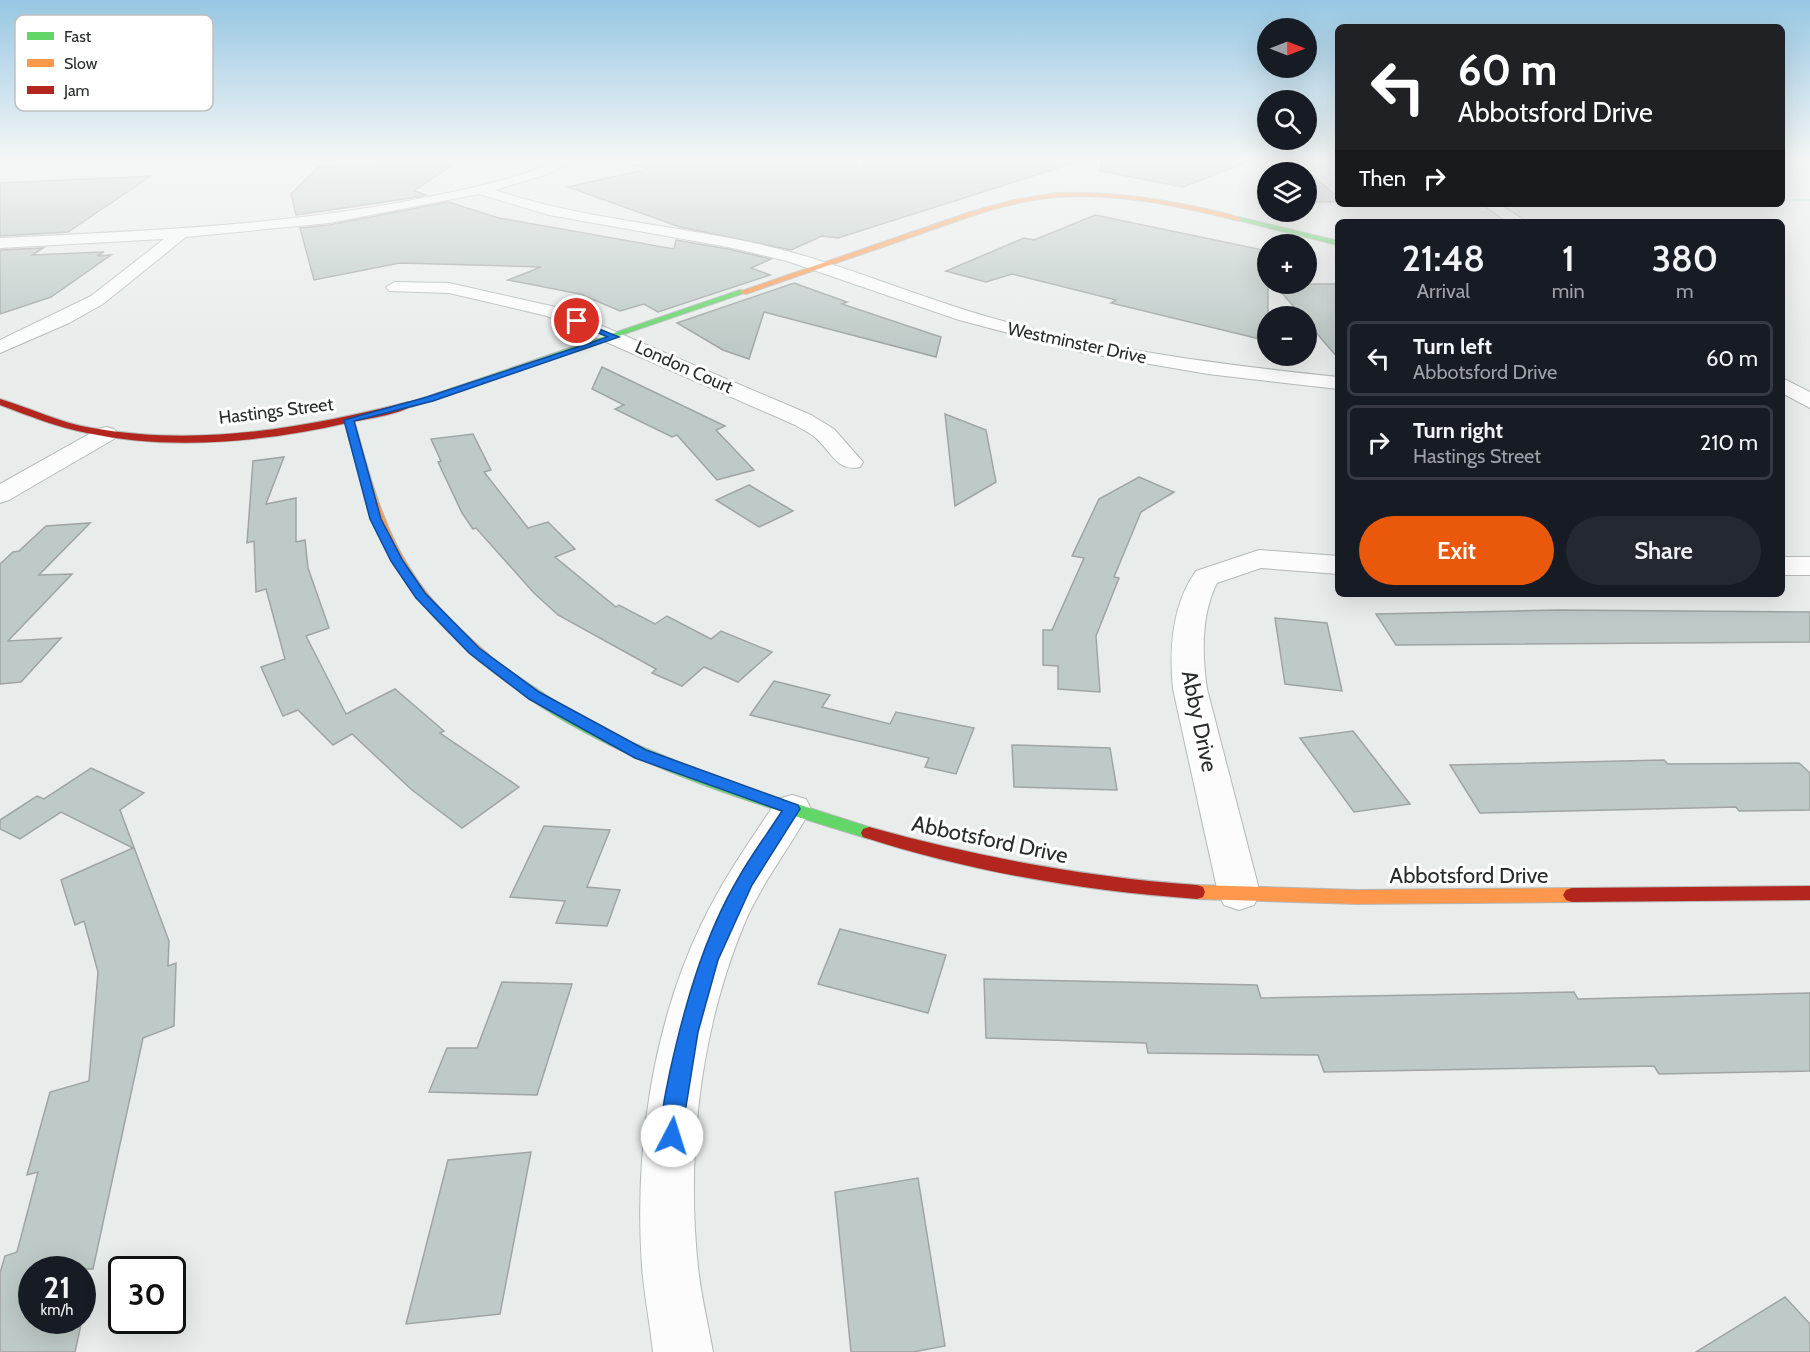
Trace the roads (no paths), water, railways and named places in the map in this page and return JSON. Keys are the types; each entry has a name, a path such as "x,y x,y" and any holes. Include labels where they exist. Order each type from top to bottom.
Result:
{"street":[{"path":"0,243 180,234 313,221"},
{"name":"Westminster Drive","path":"611,221 732,243 825,266 941,309 1048,339 1191,365 1335,383"},
{"path":"825,266 953,221"},
{"path":"1250,221 1335,242"},
{"path":"0,347 97,300 180,234"},
{"name":"Hastings Street","path":"0,402 65,424 106,434 172,438 225,436 349,420 430,399 825,266"},
{"name":"London Court","path":"395,287 449,288 553,312 803,420 826,434 850,462"},
{"path":"0,335 23,337"},
{"name":"Abbotsford Drive","path":"349,420 376,519 397,561 421,596 474,651 534,696 640,754 792,809 930,852 1026,872 1151,888 1337,898 1810,894"},
{"path":"0,495 106,434"},
{"name":"Abby Drive","path":"1239,892 1190,690 1186,655 1188,631 1196,596 1206,577 1259,559 1335,565"},
{"path":"1785,566 1810,566"},
{"path":"683,1352 669,1255 669,1180 676,1093 697,997 722,926 745,882 792,809"}]}
